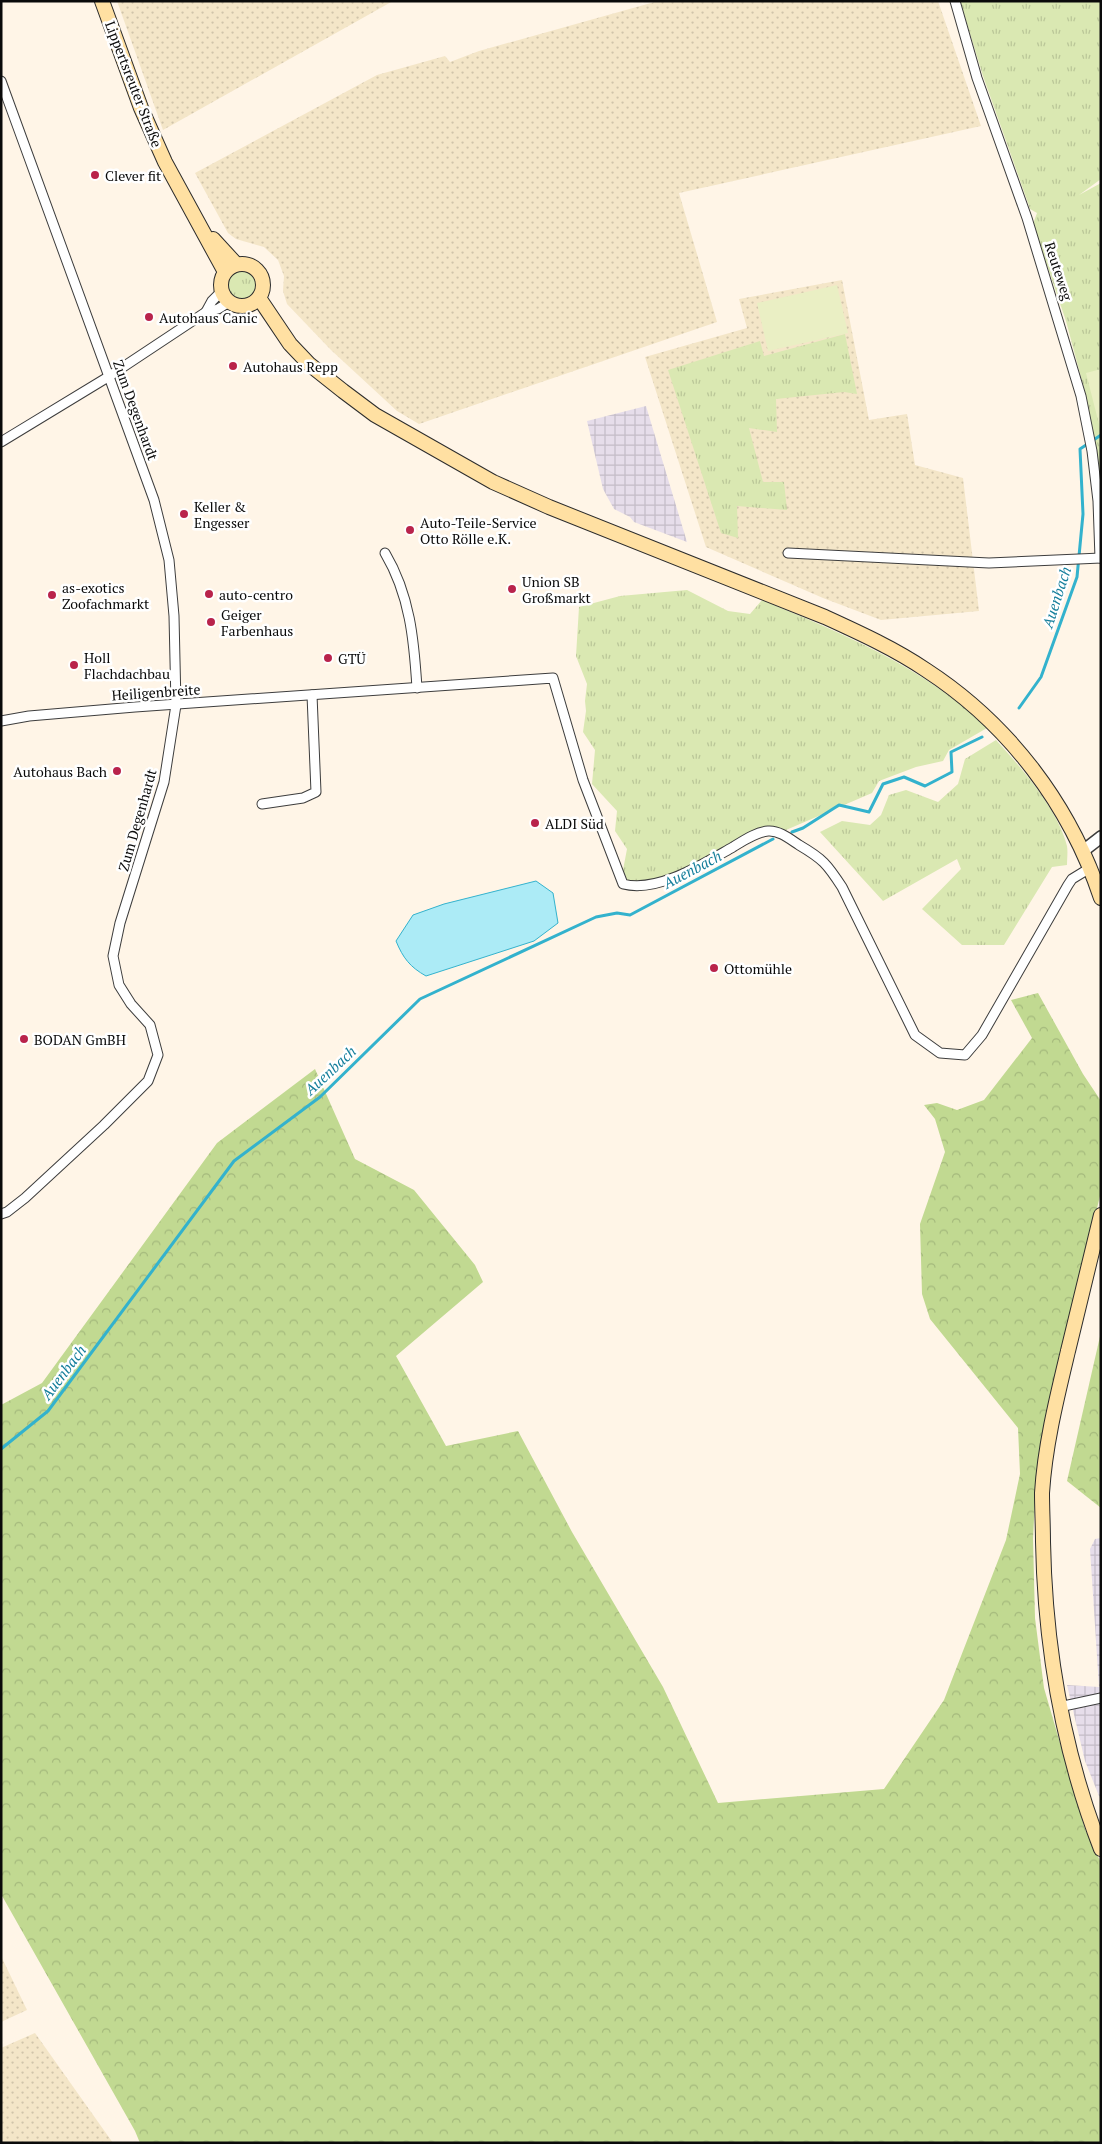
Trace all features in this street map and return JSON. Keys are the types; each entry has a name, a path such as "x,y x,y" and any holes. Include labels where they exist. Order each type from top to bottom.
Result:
{"main road":[{"name":"Lippertsreuter Straße","path":"102,1 141,108 165,162 198,221 231,268"},
{"path":"249,265 259,273 263,285 255,301 238,306 226,296 221,283 231,268 249,265"},
{"path":"255,301 309,364 375,415 493,482 557,511 826,617 866,636 925,670 960,694 1022,755 1062,811 1083,850 1101,898"},
{"path":"1101,1215 1061,1381 1048,1443 1042,1493 1044,1569 1049,1643 1059,1707 1080,1790 1101,1849"}],"street":[{"name":"Reuteweg","path":"788,553 989,563 1100,558 1098,501 1092,451 1061,324 1006,155 977,78 956,1"},
{"name":"Zum Degenhardt","path":"1,81 154,500 169,560 174,616 176,705 164,782 120,923 113,956 119,985 131,1004 150,1025 158,1055 148,1081 104,1126 25,1198 8,1212 1,1214"},
{"path":"206,312 212,301 226,296"},
{"path":"1,442 108,377 206,312 218,309 226,296"},
{"path":"385,553 396,570 412,624 417,688"},
{"name":"Heiligenbreite","path":"1,721 29,716 82,711 553,678 583,780 623,884 643,886 663,882 709,861 752,836 767,831 777,832 814,853 828,864 842,887 915,1035 940,1053 965,1055 982,1035 1068,885 1072,880 1090,868"},
{"path":"262,804 302,798 316,792 312,695"},
{"path":"1083,850 1101,837"},
{"path":"1059,1707 1101,1698"}],"shaded area":[{"path":"117,1 393,1 163,130"},
{"path":"658,1 938,1 981,126 679,193 717,322 419,424 397,411 331,350 287,304 283,291 284,276 278,260 264,247 236,239 228,233 195,173 377,75 445,56 450,62 479,51"},
{"path":"842,280 869,420 907,414 915,465 963,478 979,611 881,620 823,598 706,547 645,357 747,328 739,299"},
{"path":"646,406 687,542 634,522 630,517 614,509 603,489 587,421"},
{"path":"1101,1538 1101,1801 1085,1761 1067,1685 1099,1687 1090,1549 1095,1539"},
{"path":"1,1956 27,2010 1,2022"},
{"path":"35,2033 113,2143 1,2143 1,2048"}],"green space":[{"path":"960,1 1101,1 1101,179 1079,195 1101,183 1101,508 1097,455 1086,396 1066,321 1033,224 1037,213 1030,209 983,76"},
{"path":"241,269 252,273 256,284 252,295 241,299 230,295 226,284 230,273"},
{"path":"837,285 848,333 768,351 757,303"},
{"path":"845,334 857,394 844,392 776,399 777,432 749,428 763,482 784,482 787,510 737,506 738,538 721,533 668,370 760,341 764,356"},
{"path":"1101,369 1101,428 1100,428 1086,373"},
{"path":"687,590 728,611 750,614 762,600 822,625 909,669 963,706 987,728 949,750 943,761 916,767 879,781 872,793 786,830 765,827 707,859 662,878 645,883 627,880 623,870 627,849 615,831 617,811 592,784 595,750 583,732 587,684 576,656 579,607 620,596"},
{"path":"996,740 1038,790 1056,818 1067,846 1067,865 1052,867 1004,945 962,945 922,909 961,869 957,859 883,901 820,832 842,821 870,825 881,815 889,795 906,790 938,802 958,784 965,759"},
{"path":"1038,993 1083,1074 1101,1101 1101,1192 1052,1390 1036,1479 1033,1539 1035,1618 1044,1688 1085,1829 1101,1863 1101,2143 140,2143 1,1894 1,1405 42,1383 217,1143 315,1069 355,1159 414,1190 475,1265 483,1282 396,1356 446,1446 518,1431 572,1532 663,1687 718,1803 884,1789 944,1700 1006,1540 1020,1474 1018,1428 930,1319 922,1294 920,1224 945,1152 935,1119 924,1105 937,1103 957,1110 984,1100 1032,1038 1011,1000"},
{"path":"1101,1332 1101,1508 1067,1481"}],"water":[{"path":"536,881 553,893 558,923 534,941 426,976 404,957 396,941 413,915 444,904"}],"waterway":[{"name":"Auenbach","path":"1019,708 1041,677 1077,577 1083,514 1080,449 1101,435"},
{"name":"Auenbach","path":"792,832 803,828 839,805 869,812 883,784 904,777 925,786 952,772 951,752 982,737"},
{"name":"Auenbach","path":"1,1449 48,1411 234,1161 320,1097 420,999 596,917 617,913 630,915 773,839"}],"place":[{"name":"Clever fit","path":"95,175"},
{"name":"Autohaus Canic","path":"149,317"},
{"name":"Autohaus Repp","path":"233,366"},
{"name":"Keller & Engesser","path":"184,514"},
{"name":"Auto-Teile-Service Otto Rölle e.K.","path":"410,530"},
{"name":"Union SB Großmarkt","path":"512,589"},
{"name":"auto-centro","path":"209,594"},
{"name":"as-exotics Zoofachmarkt","path":"52,595"},
{"name":"Geiger Farbenhaus","path":"211,622"},
{"name":"GTÜ","path":"328,658"},
{"name":"Holl Flachdachbau","path":"74,665"},
{"name":"Autohaus Bach","path":"117,771"},
{"name":"ALDI Süd","path":"535,823"},
{"name":"Ottomühle","path":"714,968"},
{"name":"BODAN GmBH","path":"24,1039"}]}
